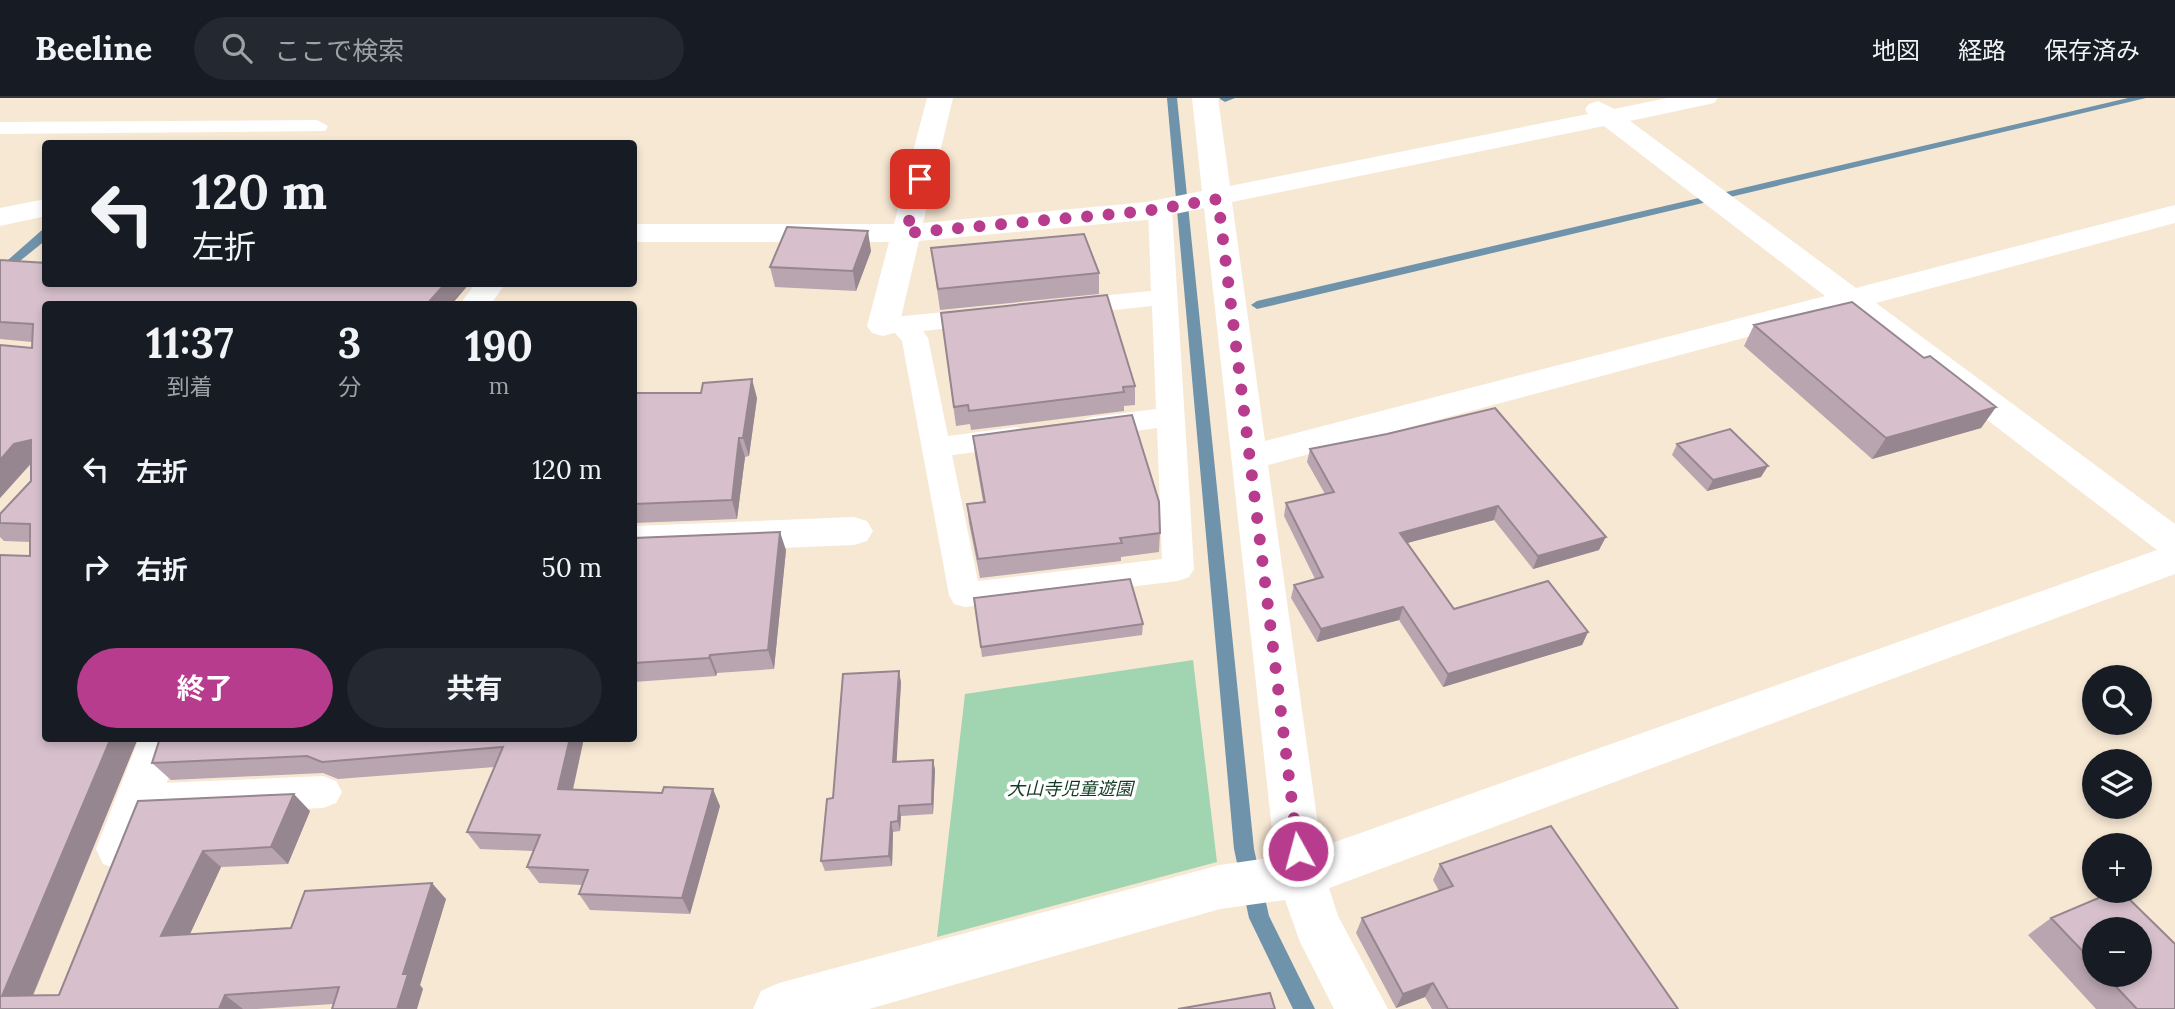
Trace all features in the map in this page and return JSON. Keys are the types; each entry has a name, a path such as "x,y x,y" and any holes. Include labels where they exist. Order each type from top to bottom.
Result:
{"street":[{"path":"892,325 906,233 940,98"},
{"path":"1205,98 1187,204 1248,457 1288,878 1317,925 1362,1009"},
{"path":"1583,98 2175,544"},
{"path":"637,233 906,233 1187,204 1705,98"},
{"path":"0,217 42,208"},
{"path":"1248,457 1853,301 2175,214"},
{"path":"637,540 854,531"},
{"path":"779,1009 1220,887 1288,878 2175,559"},
{"path":"102,896 160,742"}],"lane":[{"path":"0,128 317,126"},
{"path":"892,325 915,338 965,595 1178,569 1164,297 1187,204"},
{"path":"1040,311 1164,297"},
{"path":"892,325 1012,314"},
{"path":"936,447 1170,417"},
{"path":"138,800 323,792"}],"green space":[{"name":"大山寺児童遊園","path":"1193,660 1217,862 937,937 965,694"}],"building":[{"path":"787,227 868,231 853,271 770,267"},
{"path":"1084,234 1099,273 938,289 931,248"},
{"path":"0,260 42,263 42,287 442,287 430,301 42,301 42,742 109,742 2,996 59,995 138,801 294,794 271,847 203,851 161,936 291,928 305,891 432,883 403,974 408,974 397,1009 332,1009 339,987 225,995 219,1009 0,1009 0,555 30,556 30,524 0,523 0,514 31,481 31,440 14,444 0,460 0,345 32,348 33,324 0,322"},
{"path":"1107,295 1135,386 1123,387 1124,392 969,411 968,405 954,407 941,313"},
{"path":"1852,302 1924,358 1930,356 1996,407 1886,438 1754,325"},
{"path":"752,379 743,438 739,438 732,500 637,504 637,393 701,393 703,383"},
{"path":"1495,408 1606,537 1538,556 1498,506 1400,533 1454,609 1548,581 1588,632 1448,674 1403,607 1321,629 1294,585 1323,577 1286,503 1334,492 1310,449"},
{"path":"1132,415 1159,502 1160,533 1120,538 1122,543 978,559 967,504 985,502 973,436"},
{"path":"1730,429 1768,466 1713,480 1677,444"},
{"path":"780,532 768,650 710,655 709,658 637,663 637,538"},
{"path":"1130,579 1143,624 981,647 974,598"},
{"path":"899,671 893,762 933,760 932,804 899,806 898,821 891,822 889,856 821,861 827,799 833,798 843,674"},
{"path":"159,742 569,742 558,789 662,793 664,787 713,789 682,898 579,894 588,870 527,867 540,835 467,832 503,747 322,762 307,756 152,763"},
{"path":"1551,826 1678,1009 1448,1009 1433,983 1403,994 1362,918 1453,886 1440,864"},
{"path":"2087,903 2133,903 2147,917 2082,917 2082,950 2051,918"},
{"path":"2152,921 2175,944 2175,1009 2137,1009 2116,987 2152,987"},
{"path":"1270,993 1275,1009 1178,1009"}],"waterway":[{"path":"1172,98 1244,849 1259,918 1304,1009"},
{"path":"1225,99 1230,98"},
{"path":"1726,195 2141,98"},
{"path":"1257,305 1699,201"},
{"path":"0,273 42,236"}],"route":[{"path":"920,179 906,233 1146,211 1218,199 1298,851"}]}
